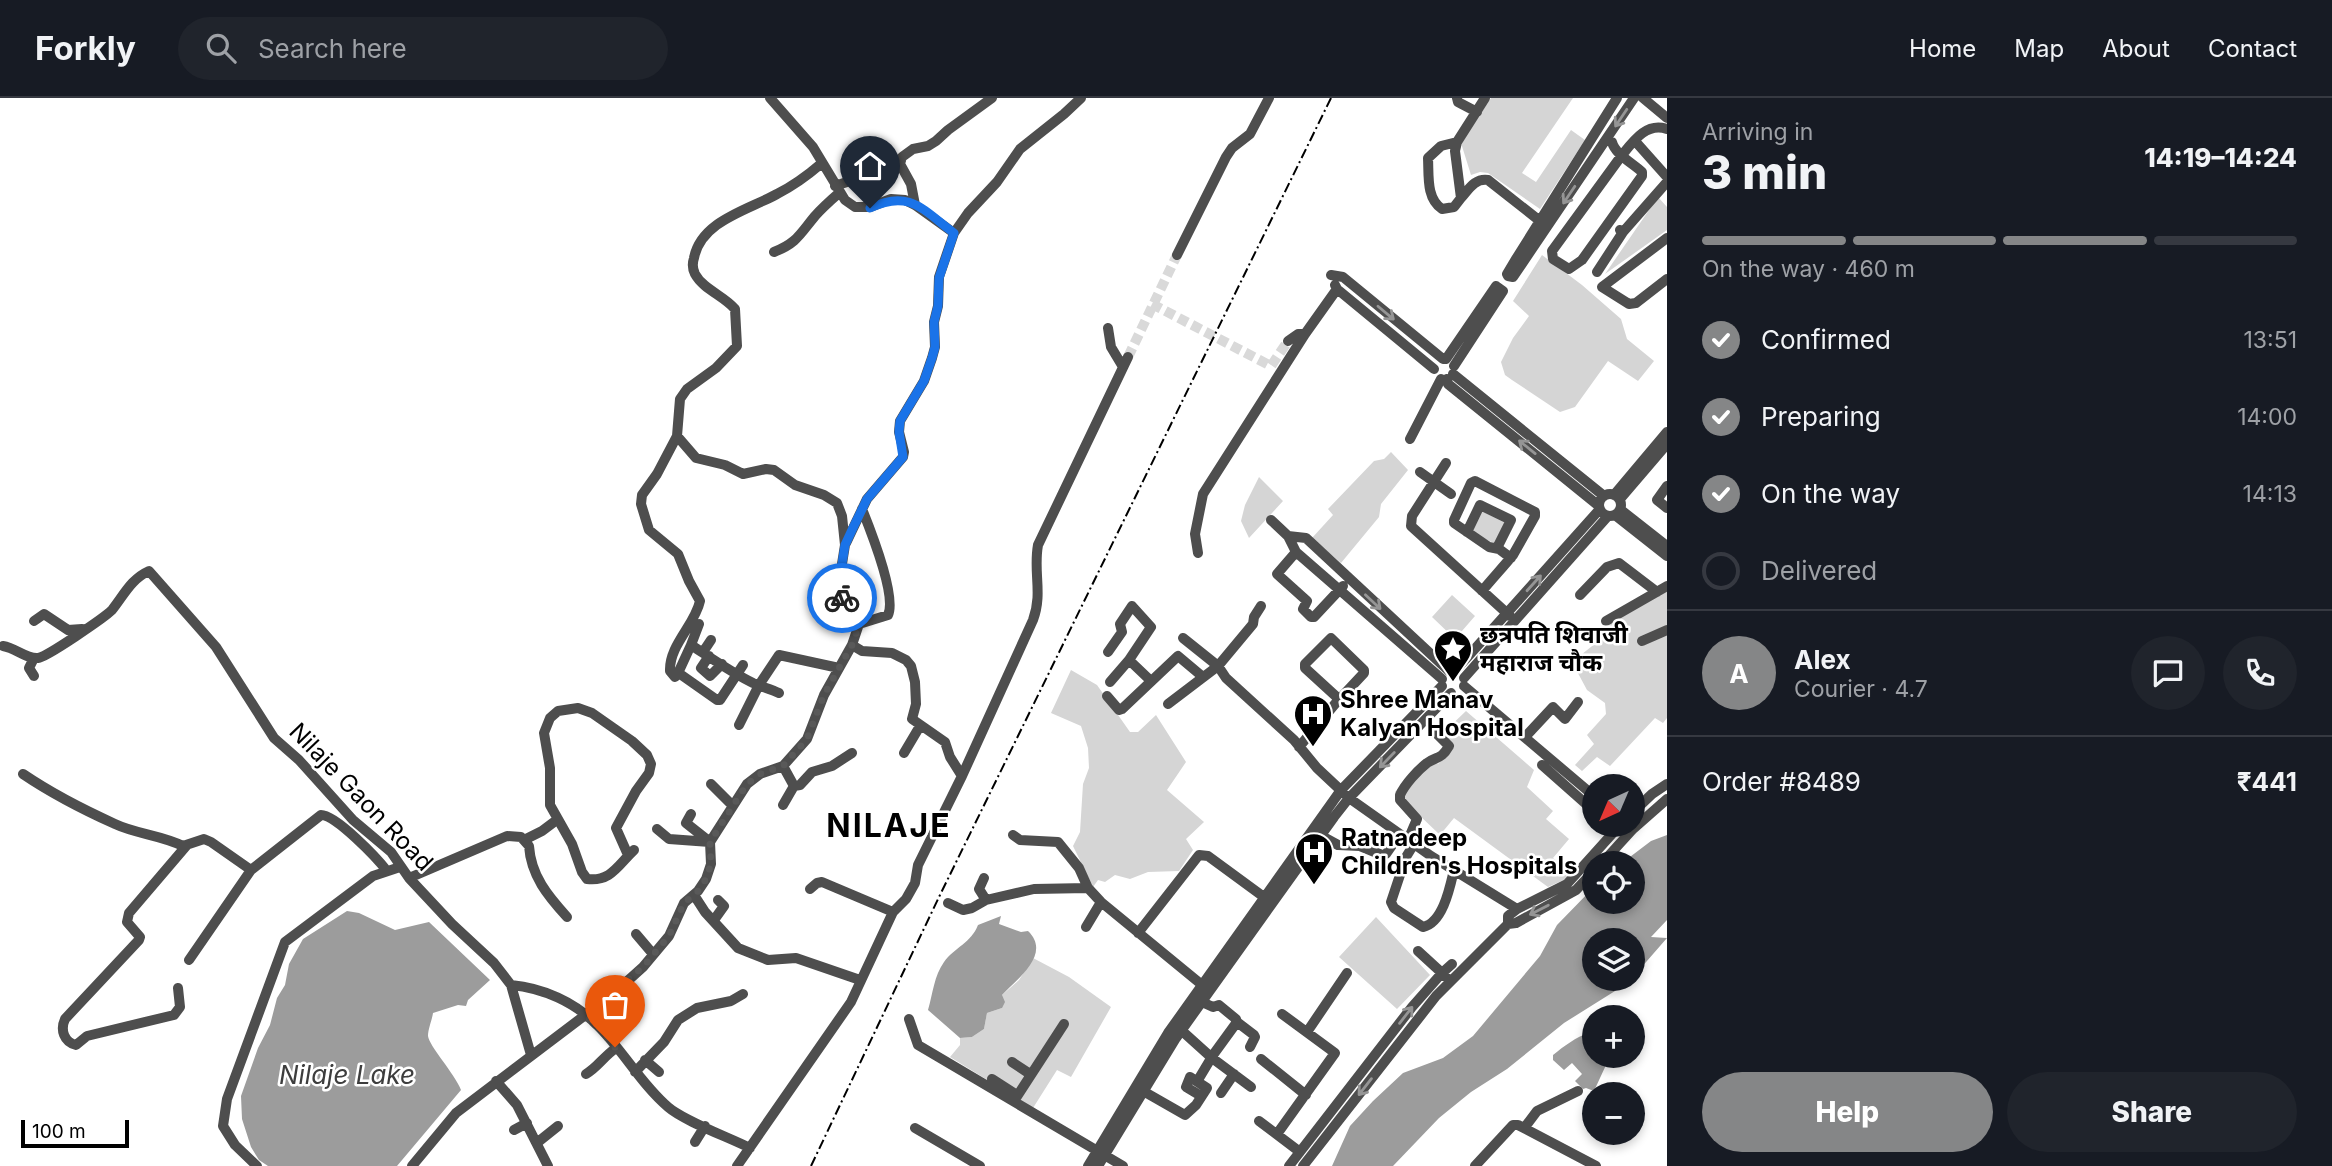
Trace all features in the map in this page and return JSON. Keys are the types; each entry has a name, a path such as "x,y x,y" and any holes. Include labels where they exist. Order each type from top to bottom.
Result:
{"street":[{"path":"770,98 806,139 845,200 855,207 870,208 891,199 905,200 954,233"},
{"path":"915,205 911,184 900,160 907,152 936,141 992,98"},
{"path":"845,545 862,509 903,457 900,421 924,381 932,358 939,278 954,233 997,182 1020,149 1080,98"},
{"path":"1177,255 1226,157 1232,148 1250,134 1269,98"},
{"path":"1457,98 1458,102 1477,112"},
{"path":"1461,198 1455,151 1457,142 1485,98"},
{"path":"1545,221 1594,133 1617,98"},
{"path":"1545,221 1609,140 1634,98"},
{"path":"1643,98 1667,118"},
{"path":"1627,150 1642,176 1582,260 1569,269 1559,265 1553,258 1552,251 1627,150 1646,130 1653,127 1667,129"},
{"path":"1594,133 1609,140 1613,147 1627,150 1667,179 1623,232 1597,272"},
{"path":"1457,142 1441,146 1428,158 1431,199 1436,205 1442,209 1454,207 1481,179 1488,180 1519,203 1525,204 1545,221"},
{"path":"676,677 670,671 673,653 698,610 700,601 678,554 649,530 641,504 642,495 657,474 677,436 677,409 680,399 687,389 734,351 738,338 736,309 703,285 695,275 692,266 698,242 710,230 790,187 822,163"},
{"path":"774,251 789,246 799,238 837,189 900,164"},
{"path":"1610,221 1623,232"},
{"path":"1667,238 1602,287 1629,304 1636,303 1667,279"},
{"path":"1410,439 1447,370 1496,286 1503,291 1447,370 1435,375 1434,369 1337,289 1331,275 1343,277 1447,370 1448,384 1667,546"},
{"path":"1198,553 1195,534 1203,494 1304,334 1337,289"},
{"path":"737,1166 851,1002 893,912 906,899 915,883 918,865 1033,620 1039,595 1036,556 1038,545 1125,362 1111,347 1108,328"},
{"path":"1288,341 1298,334 1304,334"},
{"path":"412,1166 456,1113 585,1016 614,985 643,967 669,936 684,903 706,879 711,864 710,842 747,784 754,778 783,766 807,739 824,695 852,645 859,624 857,613 840,596 838,589 845,545 841,509 831,499 795,485 774,470 743,474 725,465 696,458 677,436"},
{"path":"1098,1166 1101,1153 1168,1033 1206,988 1345,794 1511,617 1610,506 1667,436"},
{"path":"1446,463 1412,516 1411,526 1511,617"},
{"path":"1420,471 1451,494"},
{"path":"1482,591 1511,558 1535,512 1475,481 1471,483 1454,520 1489,547 1497,548 1511,558"},
{"path":"1667,486 1657,499 1667,508"},
{"path":"1467,532 1480,505 1511,520 1497,548"},
{"path":"1610,506 1667,556"},
{"path":"859,624 888,615 891,598 862,509"},
{"path":"1271,520 1288,536 1296,552 1387,632 1525,737 1582,786"},
{"path":"1288,536 1306,538 1452,680"},
{"path":"1296,552 1278,574 1307,601 1303,610 1311,617 1314,617 1349,579"},
{"path":"1317,568 1326,558"},
{"path":"1580,595 1607,567 1619,563 1662,589 1606,621"},
{"name":"Nilaje Gaon Road","path":"85,629 106,615 130,585 149,571 216,647 274,738 299,760 352,818 391,852 409,878 452,924 494,963 511,985 531,1055"},
{"path":"1108,652 1122,632 1120,624 1132,606 1151,627 1110,682"},
{"path":"1168,704 1218,666 1253,624 1261,606"},
{"path":"33,621 44,614 68,630 85,629"},
{"path":"1387,632 1396,623"},
{"path":"699,624 680,674 720,700 728,698 741,669"},
{"path":"3,646 12,647 30,658 43,657 85,629"},
{"path":"1642,641 1667,630"},
{"path":"1183,638 1218,666 1226,678 1345,794 1407,839 1517,909"},
{"path":"1299,747 1340,700 1364,670 1331,638 1305,664 1305,668 1340,700"},
{"path":"711,640 701,667 710,676 722,664"},
{"path":"691,645 722,664 741,669 762,686 779,693"},
{"path":"852,645 862,651 892,653 906,660 911,666 915,682 916,704 912,719 945,743 962,776"},
{"path":"739,725 779,655 839,668"},
{"path":"1107,695 1119,710 1122,709 1178,656 1203,677"},
{"path":"34,658 29,668 34,676"},
{"path":"1129,660 1151,681"},
{"path":"762,686 772,674"},
{"path":"1525,737 1553,707 1565,719 1578,702"},
{"path":"578,708 592,713 632,741 647,755 649,773 616,828 631,852 608,877 600,880 587,878 558,819 550,805 550,768 544,733 550,718 558,711 578,708"},
{"path":"904,753 920,726"},
{"path":"1434,731 1449,746 1447,750 1437,760 1429,762 1400,794 1400,800 1417,818 1407,839 1406,857 1391,902 1394,908 1423,927 1434,922 1447,898 1454,870"},
{"path":"794,786 800,785 812,772 832,766 852,753"},
{"path":"1542,765 1582,800"},
{"path":"783,766 794,786"},
{"path":"23,774 114,824 187,845"},
{"path":"711,783 733,806"},
{"path":"1645,801 1667,784"},
{"path":"783,805 794,786"},
{"path":"1645,816 1667,799"},
{"path":"691,814 686,823 710,842"},
{"path":"189,960 251,870 320,815 327,815 342,826 387,871"},
{"path":"342,826 352,818"},
{"path":"524,840 558,819"},
{"path":"657,829 669,839 710,842"},
{"path":"1316,834 1338,845 1360,846 1382,855 1407,839"},
{"path":"1013,835 1027,841 1058,842 1079,868 1087,888 1101,902 1206,988"},
{"path":"409,878 507,836 521,837 529,846 530,863 545,893 567,917"},
{"path":"1508,923 1508,916 1517,909 1567,884 1606,837"},
{"path":"1611,851 1622,837"},
{"path":"178,988 180,1007 174,1015 88,1036 76,1045 64,1036 65,1019 139,940 140,937 127,922 129,913 187,845 204,839 251,870"},
{"path":"1138,933 1199,855 1208,856 1268,900"},
{"path":"257,1166 235,1145 223,1126 227,1098 285,942 373,876 400,867"},
{"path":"984,878 979,889 986,900"},
{"path":"810,889 822,882 893,912"},
{"path":"1289,1166 1446,977 1508,923 1516,923 1576,890 1582,884"},
{"path":"946,916 950,904 963,910 986,900 1018,895 1034,889 1087,888"},
{"path":"694,895 733,945 768,960 796,958 860,980"},
{"path":"714,920 724,906 718,900"},
{"path":"1086,927 1101,902"},
{"path":"636,934 653,954"},
{"path":"1418,951 1446,977"},
{"path":"1446,977 1452,964"},
{"path":"1307,1032 1347,973"},
{"path":"511,985 544,991 569,1004 597,1025 669,1108 750,1148"},
{"path":"1088,1166 1101,1153 1202,1002 1206,988"},
{"path":"635,1072 664,1042 678,1020 696,1008 731,1001 743,994"},
{"path":"1202,1002 1213,1007 1219,1005 1255,1037 1250,1046"},
{"path":"1276,1134 1335,1053 1282,1014"},
{"path":"909,1019 918,1045 1015,1098 1123,1166"},
{"path":"1143,1091 1185,1115 1201,1096 1185,1085 1192,1076 1198,1080 1237,1022"},
{"path":"1015,1098 1064,1024"},
{"path":"1181,1030 1212,1058 1251,1087"},
{"path":"1039,1036 1049,1043"},
{"path":"586,1074 616,1048"},
{"path":"1303,1166 1385,1052"},
{"path":"1261,1059 1306,1095"},
{"path":"645,1060 659,1072"},
{"path":"1012,1062 1030,1074"},
{"path":"1221,1093 1234,1074"},
{"path":"992,1079 1015,1098"},
{"path":"496,1082 517,1105 548,1166"},
{"path":"1525,1127 1537,1111 1578,1091"},
{"path":"678,1128 683,1116"},
{"path":"1259,1121 1300,1152"},
{"path":"514,1130 527,1123"},
{"path":"1475,1166 1513,1125 1525,1127 1596,1166"},
{"path":"538,1142 558,1126"},
{"path":"695,1142 705,1126"},
{"path":"915,1128 980,1166"}],"shaded area":[{"path":"1491,98 1573,98 1522,173 1536,182 1571,130 1585,140 1540,209 1488,173 1471,175 1461,143"},
{"path":"1658,197 1667,207 1667,230 1605,274"},
{"path":"1542,255 1621,319 1627,339 1654,361 1638,381 1608,361 1575,407 1560,412 1505,375 1501,362 1513,338 1529,316 1513,301"},
{"path":"1391,452 1408,470 1381,504 1379,517 1341,563 1312,538 1333,515 1328,509 1374,461 1384,459"},
{"path":"1259,477 1283,501 1249,538 1241,521 1245,505"},
{"path":"1481,507 1509,520 1496,544 1470,532"},
{"path":"1667,590 1667,718 1663,723 1655,718 1610,766 1597,757 1582,771 1575,765 1594,744 1587,735 1606,714 1605,703 1587,690 1572,662 1601,639 1609,622"},
{"path":"1452,595 1475,616 1455,639 1432,617"},
{"path":"1071,670 1097,685 1130,732 1138,732 1156,715 1186,762 1167,790 1204,822 1186,839 1193,850 1179,871 1148,872 1130,879 1115,875 1105,882 1098,880 1093,887 1073,846 1080,832 1083,784 1089,768 1088,748 1081,726 1051,713"},
{"path":"1466,711 1534,770 1527,787 1553,811 1546,819 1569,839 1553,858 1571,872 1566,879 1548,887 1454,818 1440,835 1395,792 1430,756 1438,764 1454,747 1443,733"},
{"path":"1376,917 1430,975 1397,1009 1339,957"},
{"path":"1033,958 1069,977 1111,1007 1071,1077 1057,1070 1033,1108 950,1057 960,1045 960,1038 972,1037 984,1029 987,1013 1002,1008 1002,995 1019,980"}],"water":[{"path":"1667,835 1667,920 1651,937 1667,938 1645,963 1645,928 1582,928 1582,991 1615,991 1593,1005 1582,1005 1582,1012 1507,1069 1471,1092 1439,1118 1393,1166 1332,1166 1350,1126 1373,1101 1403,1073 1443,1058 1473,1036 1540,956 1557,925 1582,899 1582,914 1645,914 1645,851 1638,851 1651,841"},
{"name":"Nilaje Lake","path":"347,911 359,913 395,930 429,922 490,980 468,1000 466,1006 458,1005 433,1013 428,1033 429,1041 461,1090 397,1166 268,1166 259,1160 251,1147 242,1119 241,1096 258,1048 270,1025 277,998 285,985 289,964 303,939"},
{"path":"1001,916 999,924 1021,932 1028,931 1036,948 1034,957 1030,966 1002,995 1005,1002 1002,1008 987,1013 984,1029 972,1037 960,1038 928,1010 936,979 944,962 971,936 978,925"},
{"path":"1582,1036 1582,1068 1605,1068 1598,1082 1582,1082 1582,1088 1575,1081 1582,1074 1572,1063 1564,1070 1553,1060 1553,1055"}],"tunnel":[{"path":"1128,357 1177,255"},
{"path":"1152,304 1271,366 1288,341"}],"railway":[{"path":"811,1166 939,897 1331,98"}],"way so far":[{"path":"615,1047 597,1025 585,1016 643,967 669,936 684,903 698,891 706,879 711,864 710,842 747,784 760,774 783,766 807,739 824,695 852,645 859,624 857,613 842,598"}],"place":[{"name":"छत्रपति शिवाजी महाराज चौक","path":"1453,683"},
{"name":"Shree Manav Kalyan Hospital","path":"1313,748"},
{"name":"Ratnadeep Children's Hospitals","path":"1314,886"}],"district":[{"name":"NILAJE","path":"889,826"}],"route":[{"path":"842,598 838,589 845,545 858,514 867,499 903,457 900,421 924,381 932,358 939,278 954,233 905,200 891,199 870,208"}]}
